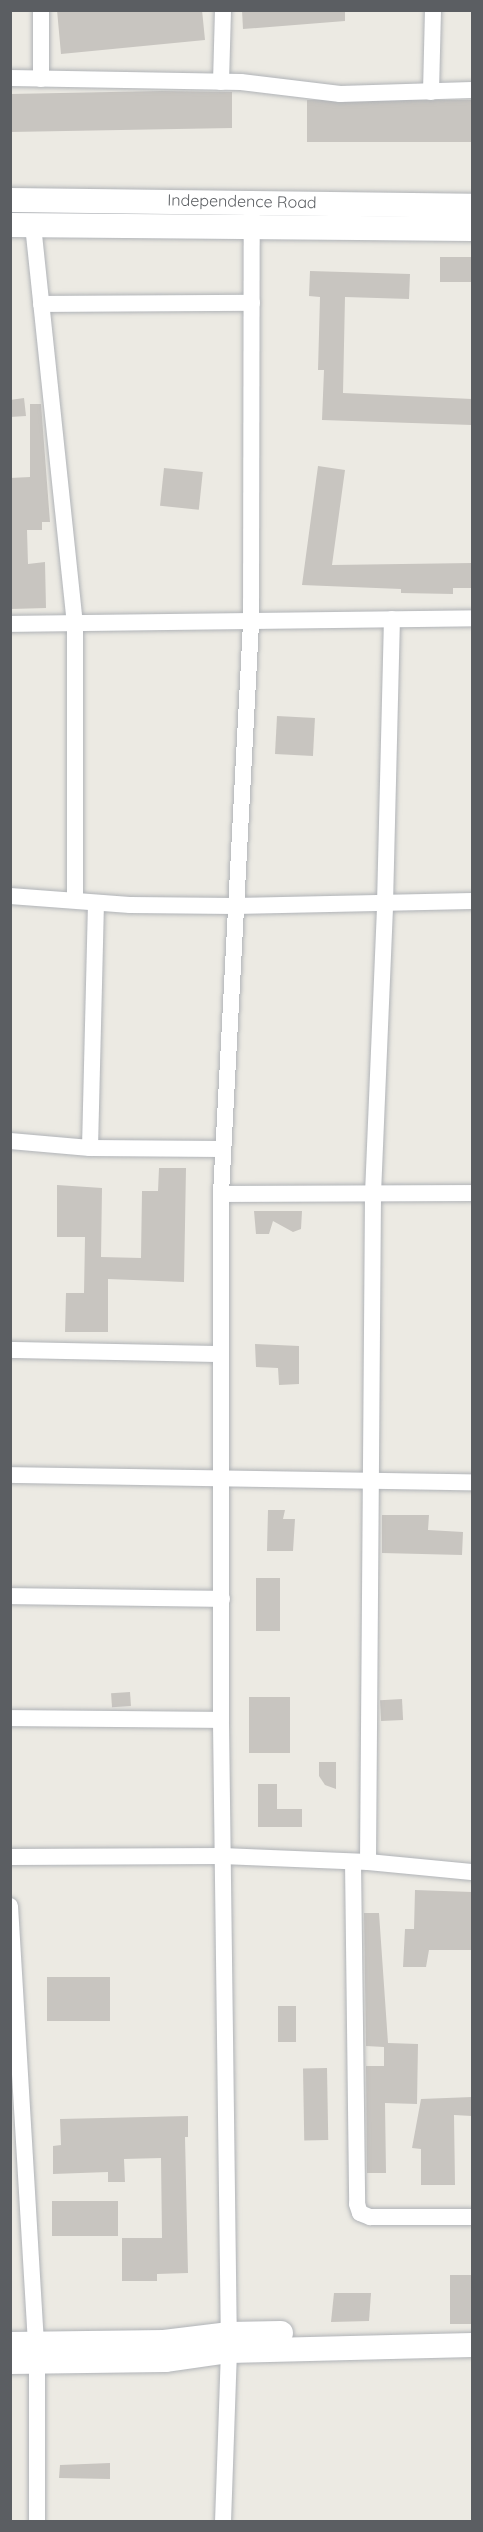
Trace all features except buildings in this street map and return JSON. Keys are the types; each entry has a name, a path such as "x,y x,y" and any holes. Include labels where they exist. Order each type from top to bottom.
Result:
{"main road":[{"name":"Independence Road","path":"10,200 252,201 472,206"},
{"name":"Independence Road","path":"22,225 252,225 472,229"},
{"path":"228,2342 472,2330"},
{"path":"10,2362 36,2353 164,2342 472,2345"},
{"path":"10,2344 36,2353"}],"street":[{"path":"41,10 41,79"},
{"path":"221,82 223,10"},
{"path":"431,92 433,10"},
{"path":"10,78 221,82 340,94 472,90"},
{"path":"223,2522 228,2342 221,1720 223,1478 221,1194 251,623 252,201"},
{"path":"22,225 41,304 75,624 75,900"},
{"path":"41,304 252,303"},
{"path":"10,624 251,623 472,618"},
{"path":"392,620 386,904 373,1194 373,1481 361,1862 360,2213 370,2217 472,2217"},
{"path":"10,896 96,903 235,906 472,901"},
{"path":"90,1148 96,903"},
{"path":"10,1141 90,1148 222,1149"},
{"path":"221,1194 472,1193"},
{"path":"10,1350 221,1354"},
{"path":"10,1475 472,1482"},
{"path":"10,1596 222,1599"},
{"path":"10,1718 221,1720"},
{"path":"10,1857 222,1856 361,1862 472,1872"},
{"path":"10,1906 36,2353 37,2522"}]}
